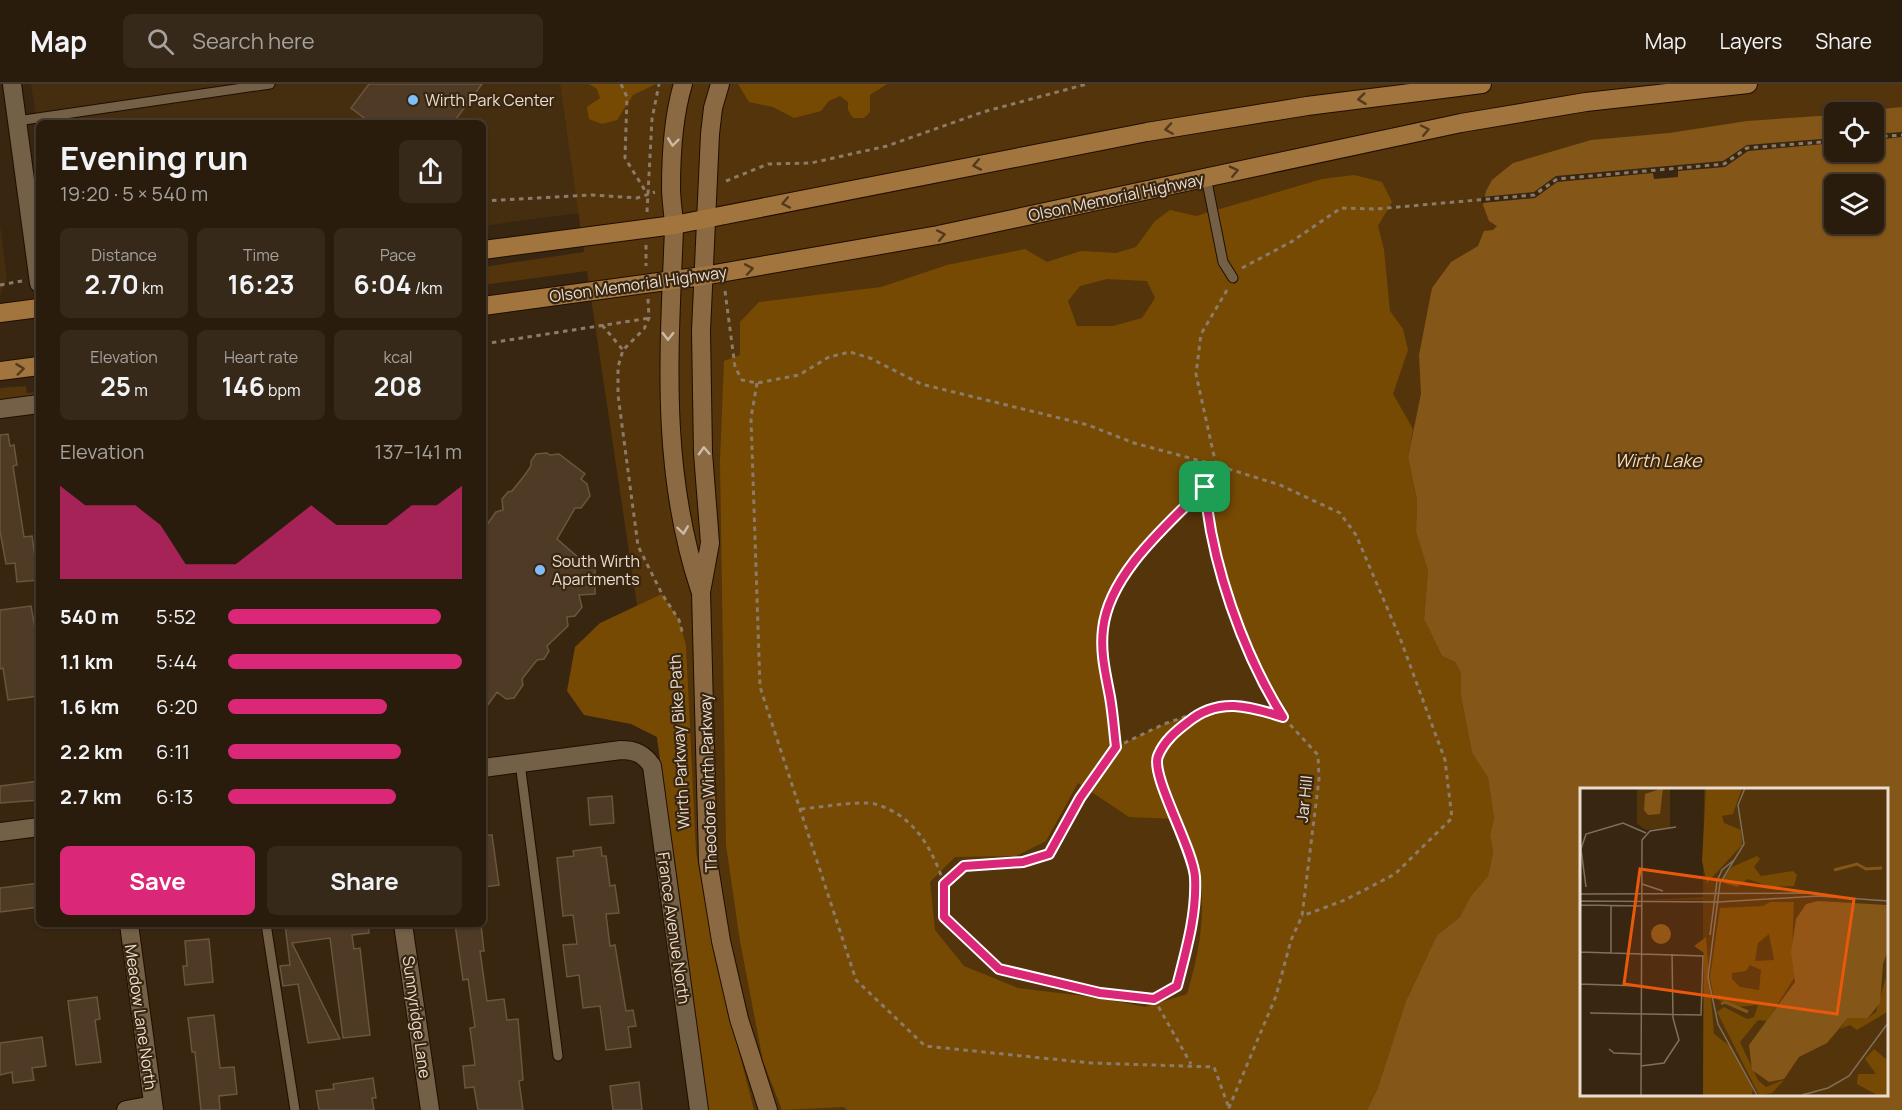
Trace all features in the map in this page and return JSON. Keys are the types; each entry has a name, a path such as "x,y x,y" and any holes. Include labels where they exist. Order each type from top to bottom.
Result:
{"main road":[{"path":"486,250 674,225 1147,132 1307,106 1482,84"},
{"name":"Olson Memorial Highway","path":"486,306 703,276 938,236 1461,123 1586,102 1748,84"},
{"path":"0,313 36,308"},
{"path":"0,371 36,366"}],"street":[{"path":"12,84 34,209 36,239"},
{"name":"Theodore Wirth Parkway","path":"683,84 672,146 670,190 674,225 668,413 685,544 701,592"},
{"name":"Theodore Wirth Parkway","path":"720,84 713,108 704,219 701,331 703,453 710,543 701,592 708,861 721,940 739,1019 768,1110"},
{"path":"0,409 36,404"},
{"name":"France Avenue North","path":"520,763 621,750 639,753 646,757 652,766 699,1110"},
{"path":"486,768 520,763"},
{"path":"0,832 36,827"},
{"name":"Meadow Lane North","path":"129,927 154,1107"},
{"name":"Sunnyridge Lane","path":"403,927 430,1110"},
{"path":"126,1110 154,1107"}],"lane":[{"path":"17,121 270,84"},
{"path":"1206,177 1223,262 1233,278"},
{"path":"520,763 558,1056"},
{"path":"266,927 295,1110"}],"path":[{"path":"621,84 627,97 625,158 647,193"},
{"path":"602,325 623,350 644,329 649,318 647,193 652,119 659,84"},
{"path":"725,182 768,164 811,163 886,146 983,112 1087,84"},
{"path":"1884,136 1902,135"},
{"path":"944,884 964,866 1023,862 1049,854 1080,798 1116,747 1110,698 1103,670 1103,629 1116,586 1166,525 1205,487 1216,465 1196,374 1201,334 1238,270 1291,242 1341,208 1376,209 1534,195 1557,179 1724,164 1747,148 1824,142"},
{"path":"486,201 592,195 637,198 647,193"},
{"path":"726,305 735,367 742,380 757,382 799,375 829,357 850,352 870,358 921,384 1088,425 1134,443 1280,485 1340,513 1356,535 1400,638 1445,760 1452,818 1395,874 1344,900 1302,916"},
{"path":"486,344 649,318"},
{"name":"Wirth Parkway Bike Path","path":"623,350 618,367 618,395 638,546 662,594 679,620 686,645"},
{"path":"757,382 751,418 760,687 856,980 925,1046 1114,1065 1191,1064 1214,1067 1228,1109"},
{"path":"1205,487 1207,517 1225,582 1266,691 1283,717"},
{"name":"Jar Hill","path":"1116,747 1164,724 1201,711 1245,705 1283,717 1318,755 1319,779 1302,916 1291,940 1276,996 1228,1109"},
{"path":"801,809 873,803 913,824 936,858 944,884 944,917 999,969 1100,993 1154,999 1177,986 1190,933 1195,876 1181,829 1160,780 1157,758 1170,736 1201,711"},
{"path":"1154,999 1191,1064"}],"shaded area":[{"path":"31,84 560,84 579,213 486,226 486,120 37,120"},
{"path":"560,84 1902,84 1902,1110 708,1110 661,766 587,271 486,285 486,267 584,252"},
{"path":"589,84 656,84 633,95 617,120 602,124 589,119 587,107 600,98 597,89"},
{"path":"738,84 887,84 870,95 870,112 864,118 853,118 848,110 848,102 840,96 829,101 821,111 794,118 773,107 749,102"},
{"path":"1354,175 1382,182 1392,202 1378,226 1384,250 1390,311 1403,329 1408,350 1393,394 1413,429 1408,457 1417,500 1416,532 1428,571 1424,619 1442,656 1455,662 1461,673 1461,696 1472,753 1488,776 1494,819 1490,835 1493,852 1488,876 1470,897 1460,917 1437,935 1406,1001 1377,1090 1367,1110 847,1110 844,1107 782,1110 763,1061 740,941 726,845 720,461 724,361 740,355 740,322 759,302 881,287 947,265 1025,249 1047,262 1081,251 1116,253 1136,247 1155,221 1170,210 1196,216 1322,179","holes":["1107,279 1147,281 1155,298 1142,318 1113,326 1077,326 1068,301 1080,286","1205,488 1208,520 1237,621 1257,670 1282,716 1245,705 1201,711 1164,724 1116,747 1110,698 1103,670 1103,629 1116,586 1166,525","1078,783 1129,817 1177,819 1196,864 1202,894 1200,937 1187,994 1145,1007 1100,998 1018,988 964,966 935,930 930,882 955,857 1016,856 1046,841"]},
{"path":"0,224 7,279 0,296"},
{"path":"26,386 27,393 36,392 36,395 0,400 0,388"},
{"path":"662,594 679,620 686,645 696,852 716,963 754,1110 708,1110 657,737 631,724 584,715 567,691 575,647 600,623"}],"water":[{"name":"Wirth Lake","path":"1902,107 1902,1110 1367,1110 1377,1090 1406,1001 1437,935 1460,917 1470,897 1488,876 1493,852 1490,835 1494,819 1488,777 1472,753 1461,696 1461,673 1455,662 1442,656 1424,619 1428,571 1416,532 1417,500 1408,457 1421,394 1419,355 1432,288 1451,262 1478,246 1484,231 1493,230 1497,226 1489,221 1483,205 1486,191 1492,180 1513,163 1591,140 1669,133 1747,121 1824,116 1824,162 1884,162 1884,109"}],"pier":[{"path":"1902,132 1902,137 1884,139 1884,133"},
{"path":"1824,139 1824,144 1748,151 1725,167 1678,171 1678,177 1654,179 1653,173 1557,182 1535,198 1481,203 1482,197 1534,192 1556,176 1723,161 1747,145"}],"building":[{"name":"Wirth Park Center","path":"369,84 482,84 455,120 367,120 351,108"},
{"path":"8,434 10,446 14,445 17,465 13,466 24,537 32,536 36,580 17,582 15,563 6,564 0,531 0,435"},
{"name":"South Wirth Apartments","path":"536,454 559,454 585,474 581,479 587,484 590,496 581,508 575,508 557,539 579,558 595,565 595,594 579,595 582,607 575,616 567,617 568,626 547,646 549,651 544,659 537,660 522,679 523,685 514,698 506,699 497,692 487,706 486,526 496,512 503,510 502,499 524,476"},
{"path":"31,606 36,634 36,696 8,700 3,668 0,669 0,610"},
{"path":"36,781 36,800 0,803 0,786"},
{"path":"612,796 614,823 590,825 588,798"},
{"path":"486,835 492,835 499,885 486,887"},
{"path":"601,847 602,856 606,856 610,886 615,885 619,913 606,914 610,946 615,945 626,1011 633,1010 636,1026 628,1027 631,1047 606,1050 600,1006 583,1008 579,975 567,977 563,945 577,944 573,915 563,916 557,858 574,856 573,851"},
{"path":"36,883 36,907 0,912 0,888"},
{"path":"285,927 368,927 369,933 352,935 354,949 360,948 370,1035 343,1038 330,938 292,943 340,1039 308,1043 298,984 283,986 280,966 290,965"},
{"path":"455,927 481,927 484,951 480,951 487,1001 504,999 507,1020 518,1019 523,1080 519,1081 523,1110 478,1110 474,1087 465,1088 463,1066 475,1065 470,1028 475,1027 468,979 463,980"},
{"path":"209,939 213,982 185,985 183,966 187,966 185,941"},
{"path":"97,997 100,1019 95,1020 101,1062 76,1065 68,1001"},
{"path":"214,1015 220,1068 234,1067 237,1094 219,1096 220,1110 201,1110 195,1052 192,1052 188,1018"},
{"path":"42,1037 46,1066 32,1068 34,1080 13,1083 12,1072 0,1075 0,1043"},
{"path":"373,1078 376,1098 372,1098 374,1110 319,1110 316,1091 334,1089 333,1084"},
{"path":"639,1082 642,1110 613,1110 610,1086"}],"place":[{"name":"Wirth Park Center","path":"413,100"},
{"name":"South Wirth Apartments","path":"540,570"}],"route":[{"path":"1205,487 1207,517 1225,582 1266,691 1283,717 1245,705 1201,711 1170,736 1157,758 1160,780 1181,829 1195,876 1190,933 1177,986 1154,999 1100,993 999,969 944,917 944,884 964,866 1023,862 1049,854 1080,798 1116,747 1110,698 1103,670 1103,629 1116,586 1166,525 1205,487"}]}
